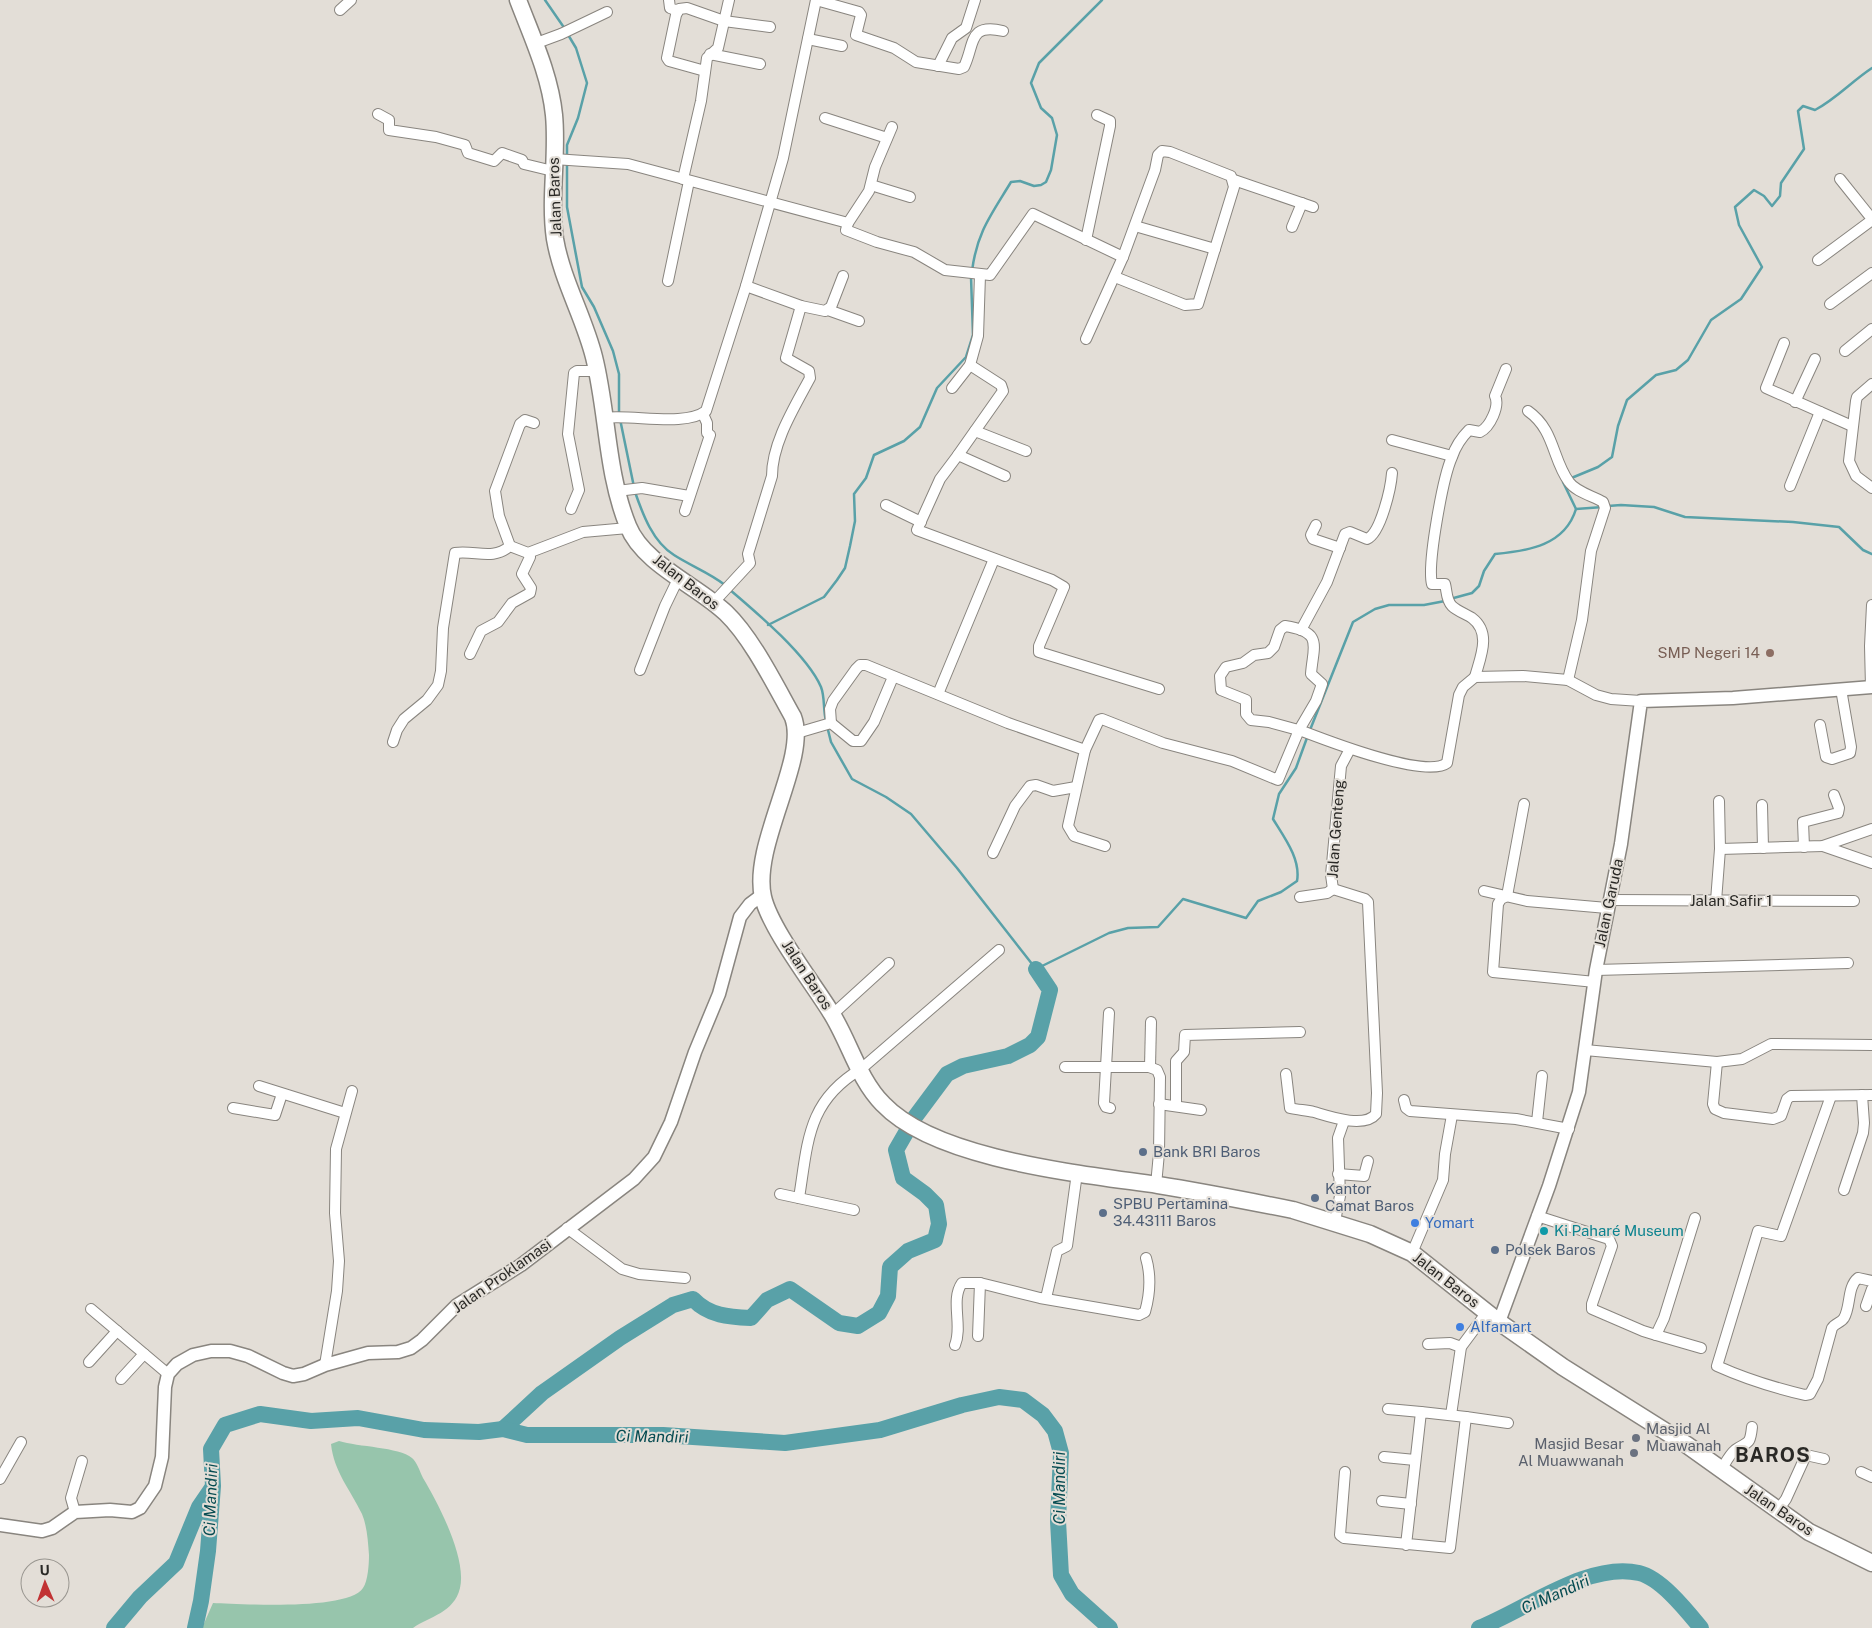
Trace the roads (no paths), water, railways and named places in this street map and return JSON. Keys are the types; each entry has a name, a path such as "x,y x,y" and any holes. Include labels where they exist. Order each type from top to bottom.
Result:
{"main road":[{"name":"Jalan Baros","path":"518,0 551,94 556,163 555,240 594,356 596,371 628,490 628,528 643,548 679,577 718,598 740,630 793,717 797,732 766,854 762,875 762,895 785,941 833,1014 861,1070 882,1103 901,1119 930,1136 982,1153 1077,1173 1156,1185 1293,1210 1335,1221 1389,1241 1412,1253 1493,1317 1563,1367 1687,1445 1809,1532 1872,1563"}],"street":[{"path":"340,10 351,0"},
{"path":"669,0 670,8 678,11 687,8 724,21 770,27"},
{"path":"668,281 707,58 718,48 729,0"},
{"path":"703,414 712,394 746,286 783,158 816,0 860,12 857,36 894,48 910,60 938,66 959,69 964,67 971,45 979,31 986,28 1003,31"},
{"path":"938,66 952,38 966,28 975,0"},
{"path":"678,11 667,60 705,71"},
{"path":"534,44 561,34 607,12"},
{"path":"808,40 842,46"},
{"path":"710,54 760,64"},
{"path":"378,114 389,120 388,129 452,141 465,145 468,153 494,161 502,153 522,160 524,164 556,163 574,160 628,164 848,223"},
{"path":"1086,240 1110,126 1110,120 1097,114"},
{"path":"825,118 887,138"},
{"path":"892,127 875,167 872,185 866,198 848,223 846,230 850,234 908,250 945,270 960,273 992,273 1034,214 1123,257"},
{"path":"1086,339 1115,277 1155,170 1158,155 1162,152 1170,152 1231,176 1234,180 1313,207"},
{"path":"1818,260 1872,220 1840,179"},
{"path":"1115,277 1190,306 1198,304 1234,187 1234,180"},
{"path":"872,185 910,197"},
{"path":"1292,227 1302,203"},
{"path":"1135,226 1215,249"},
{"path":"1830,304 1872,273"},
{"path":"952,388 970,365 978,336 977,274"},
{"path":"828,310 843,276"},
{"path":"746,286 801,306 828,310 859,321"},
{"path":"718,598 750,563 748,554 771,480 772,463 788,421 811,374 786,358 801,306"},
{"path":"1845,351 1872,329"},
{"path":"1784,343 1766,388 1852,426"},
{"path":"1796,402 1815,359"},
{"path":"970,365 1003,387 1002,394 940,479 917,530 1052,580 1064,587 1039,646 1039,652 1159,689"},
{"path":"1105,846 1074,836 1069,830 1068,819 1086,750 1099,720 1102,719 1163,743 1232,762 1278,780 1305,732 1322,684 1311,674 1315,651 1314,642 1301,630 1288,627 1282,628 1270,651 1254,655 1243,663 1226,667 1218,681 1221,690 1247,701 1246,714 1248,718 1305,732 1350,749 1388,760 1433,767 1445,765 1449,760 1459,695 1463,687 1475,677 1483,644 1482,633 1474,620 1449,601 1444,583 1432,582 1430,570 1444,481 1452,456 1469,430 1480,432 1485,429 1496,407 1495,396 1506,369"},
{"path":"571,509 579,490 568,434 574,374 577,371 596,371"},
{"path":"1872,384 1857,397 1852,426 1850,466 1856,476 1872,488"},
{"path":"1528,411 1536,417 1546,430 1570,484 1603,502 1605,510 1591,551 1585,581 1582,620 1568,680"},
{"path":"1790,486 1820,412"},
{"path":"608,417 624,416 674,420 703,414"},
{"path":"685,511 710,436 707,433 707,422 703,414"},
{"path":"534,423 525,420 520,424 495,491 499,516 510,546 528,553 583,532 628,528"},
{"path":"975,432 1026,451"},
{"path":"1392,440 1452,456"},
{"path":"958,456 1005,476"},
{"path":"1301,630 1323,590 1347,533 1365,539 1371,538 1385,505 1391,486 1392,473"},
{"path":"628,490 689,496"},
{"path":"886,505 921,522"},
{"path":"1316,525 1311,535 1313,539 1340,548"},
{"path":"393,742 404,718 427,700 438,685 442,670 443,628 454,555 459,553 494,555 502,553 510,546"},
{"path":"470,654 481,631 498,622 512,603 530,593 531,588 522,574 530,557 528,553"},
{"path":"938,694 994,559"},
{"path":"640,670 665,606 679,577"},
{"path":"1475,677 1523,676 1568,680 1596,695 1612,699 1641,701 1733,698 1872,687 1870,646 1872,605"},
{"path":"827,725 833,701 859,666 866,665 1008,724 1086,750"},
{"path":"797,732 827,725 853,741 861,741 874,722 893,677"},
{"path":"1820,726 1826,757 1832,759 1850,753 1851,747 1841,689"},
{"name":"Jalan Garuda","path":"1493,1317 1538,1216 1569,1129 1579,1092 1595,976 1621,844 1641,701"},
{"name":"Jalan Genteng","path":"1344,1121 1371,1118 1376,1114 1368,902 1365,899 1333,889 1332,875 1341,766 1350,749"},
{"path":"993,853 1015,806 1030,786 1036,785 1053,792 1076,786"},
{"path":"1804,847 1803,822 1838,813 1839,808 1834,795"},
{"path":"1716,901 1720,849 1719,801"},
{"path":"1524,804 1507,896 1501,898 1498,904 1493,972 1595,976 1848,964"},
{"path":"1762,806 1762,848"},
{"path":"1720,849 1823,846 1872,829"},
{"path":"1823,846 1872,863"},
{"path":"1300,897 1327,893 1333,889"},
{"name":"Jalan Safir 1","path":"1484,891 1527,900 1608,904 1716,901 1854,901"},
{"name":"Jalan Proklamasi","path":"168,1374 177,1364 193,1355 211,1351 230,1351 248,1356 293,1376 368,1353 398,1352 411,1348 422,1340 457,1305 521,1266 634,1178 654,1157 671,1122 695,1052 719,994 740,917 750,904 762,895"},
{"path":"799,1198 811,1125 821,1105 837,1086 861,1070 999,950"},
{"path":"833,1014 879,969 889,963"},
{"path":"1109,1013 1104,1105 1110,1108"},
{"path":"1150,1067 1151,1022"},
{"path":"1176,1105 1176,1061 1184,1052 1185,1035 1300,1032"},
{"path":"1585,1050 1717,1062 1742,1059 1771,1044 1872,1045"},
{"path":"1717,1062 1714,1104 1715,1109 1719,1112 1773,1119 1781,1116 1787,1100 1791,1096 1867,1095 1863,1132 1844,1190"},
{"path":"1064,1067 1150,1067 1154,1068 1159,1074 1159,1154 1156,1185"},
{"path":"1286,1074 1290,1108 1344,1121 1338,1138 1340,1196 1335,1221"},
{"path":"1537,1122 1542,1076"},
{"path":"259,1086 345,1113"},
{"path":"325,1365 338,1292 339,1261 335,1163 339,1132 352,1091"},
{"path":"233,1108 275,1114 282,1094"},
{"path":"1831,1096 1781,1236 1758,1231 1717,1366 1748,1379 1798,1393 1810,1394 1818,1379 1832,1328 1843,1320 1846,1313 1853,1284 1858,1278 1872,1281"},
{"path":"1404,1100 1406,1108 1410,1111 1537,1122 1569,1129"},
{"path":"1159,1104 1201,1110"},
{"path":"1412,1253 1443,1180 1445,1154 1452,1115"},
{"path":"1338,1174 1364,1176 1368,1161"},
{"path":"1046,1298 1057,1251 1067,1246 1077,1173"},
{"path":"780,1194 854,1210"},
{"path":"1538,1216 1609,1238 1612,1246 1592,1304 1592,1309 1602,1315 1656,1335 1701,1348"},
{"path":"1656,1335 1664,1318 1695,1218"},
{"path":"568,1228 622,1269 639,1274 685,1278"},
{"path":"955,1345 958,1338 959,1287 962,1284 980,1284 1142,1315 1149,1298 1149,1270 1146,1258"},
{"path":"978,1336 980,1284"},
{"path":"1866,1306 1872,1289"},
{"path":"0,1525 47,1530 76,1512 110,1510 132,1512 145,1502 155,1486 162,1457 165,1387 168,1374 91,1309"},
{"path":"1451,1415 1461,1347 1493,1317"},
{"path":"89,1362 117,1331"},
{"path":"1428,1344 1450,1343 1461,1347"},
{"path":"121,1379 144,1354"},
{"path":"1388,1409 1508,1423"},
{"path":"1406,1545 1421,1412"},
{"path":"1345,1472 1340,1535 1344,1538 1406,1545 1450,1547 1466,1417"},
{"path":"1721,1470 1734,1451 1747,1445 1751,1440 1752,1427"},
{"path":"0,1479 21,1442"},
{"path":"1778,1510 1786,1499 1806,1455 1824,1459"},
{"path":"1384,1457 1415,1460"},
{"path":"76,1512 71,1498 82,1461"},
{"path":"1861,1472 1872,1477"},
{"path":"1382,1501 1411,1504"}],"waterway":[{"path":"545,0 565,29"},
{"path":"972,271 981,234 1011,182 1020,181 1034,186 1041,185 1046,182 1051,170 1057,135 1052,118 1041,108 1031,83 1039,63 1102,0"},
{"path":"567,33 576,48 587,83 578,118 567,145 567,158"},
{"path":"1569,479 1598,467 1612,457 1618,426 1627,400 1656,375 1676,370 1688,360 1711,320 1741,299 1762,267 1739,225 1735,207 1754,190 1764,196 1772,206 1780,196 1781,183 1804,149 1798,111 1803,106 1815,110 1823,106 1872,68"},
{"path":"567,164 567,207 582,287 594,307 613,351 619,374 619,414"},
{"path":"768,625 824,597 845,568 855,521 854,494 866,478 874,455 904,441 920,427 937,388 966,357 973,335 971,277"},
{"path":"620,419 634,487"},
{"path":"1450,599 1472,593 1479,586 1484,571 1495,554 1533,548 1555,538 1563,531 1571,521 1576,509 1564,481"},
{"path":"635,492 645,519 660,543 674,555 725,585"},
{"path":"1608,506 1654,507 1685,517 1793,522 1839,527 1863,550 1872,554"},
{"path":"1576,509 1603,507"},
{"path":"729,589 780,635 805,661 821,687 826,721"},
{"path":"1310,730 1353,622 1375,609 1389,605 1424,605 1445,601"},
{"path":"827,726 831,742 852,779 886,797 911,814 957,868 1036,969 1109,933 1128,928 1158,927 1183,899 1246,918 1258,901 1281,892 1297,881 1298,873 1294,856 1273,819 1279,794 1296,768 1308,735"},
{"path":"503,1429 542,1393 620,1338 673,1305 693,1299 699,1305 713,1312 727,1316 751,1318 767,1300 790,1289 839,1323 858,1326 879,1313 888,1296 890,1267 908,1251 935,1240 939,1224 936,1205 925,1194 903,1178 896,1150 915,1117 947,1074 963,1066 1008,1056 1030,1045 1038,1037 1050,990 1036,969"},
{"name":"Ci Mandiri","path":"195,1628 208,1551 213,1486 211,1449 225,1425 260,1414 311,1421 358,1418 424,1430 479,1432 503,1429 527,1435 663,1435 785,1443 880,1430 962,1405 999,1397 1023,1400 1043,1415 1055,1431 1061,1453 1058,1521 1061,1575 1072,1594 1110,1628"},
{"path":"114,1628 140,1597 176,1563 199,1507 212,1488"},
{"name":"Ci Mandiri","path":"1479,1628 1579,1580 1599,1574 1620,1571 1639,1573 1656,1581 1673,1596 1701,1628"}],"place":[{"name":"SMP Negeri 14","path":"1770,653"},
{"name":"Bank BRI Baros","path":"1143,1152"},
{"name":"Kantor Camat Baros","path":"1315,1198"},
{"name":"SPBU Pertamina 34.43111 Baros","path":"1103,1213"},
{"name":"Yomart","path":"1415,1223"},
{"name":"Ki Paharé Museum","path":"1544,1231"},
{"name":"Polsek Baros","path":"1495,1250"},
{"name":"Alfamart","path":"1460,1327"},
{"name":"Masjid Al Muawanah","path":"1636,1438"},
{"name":"Masjid Besar Al Muawwanah","path":"1634,1453"}],"district":[{"name":"BAROS","path":"1773,1455"}]}
